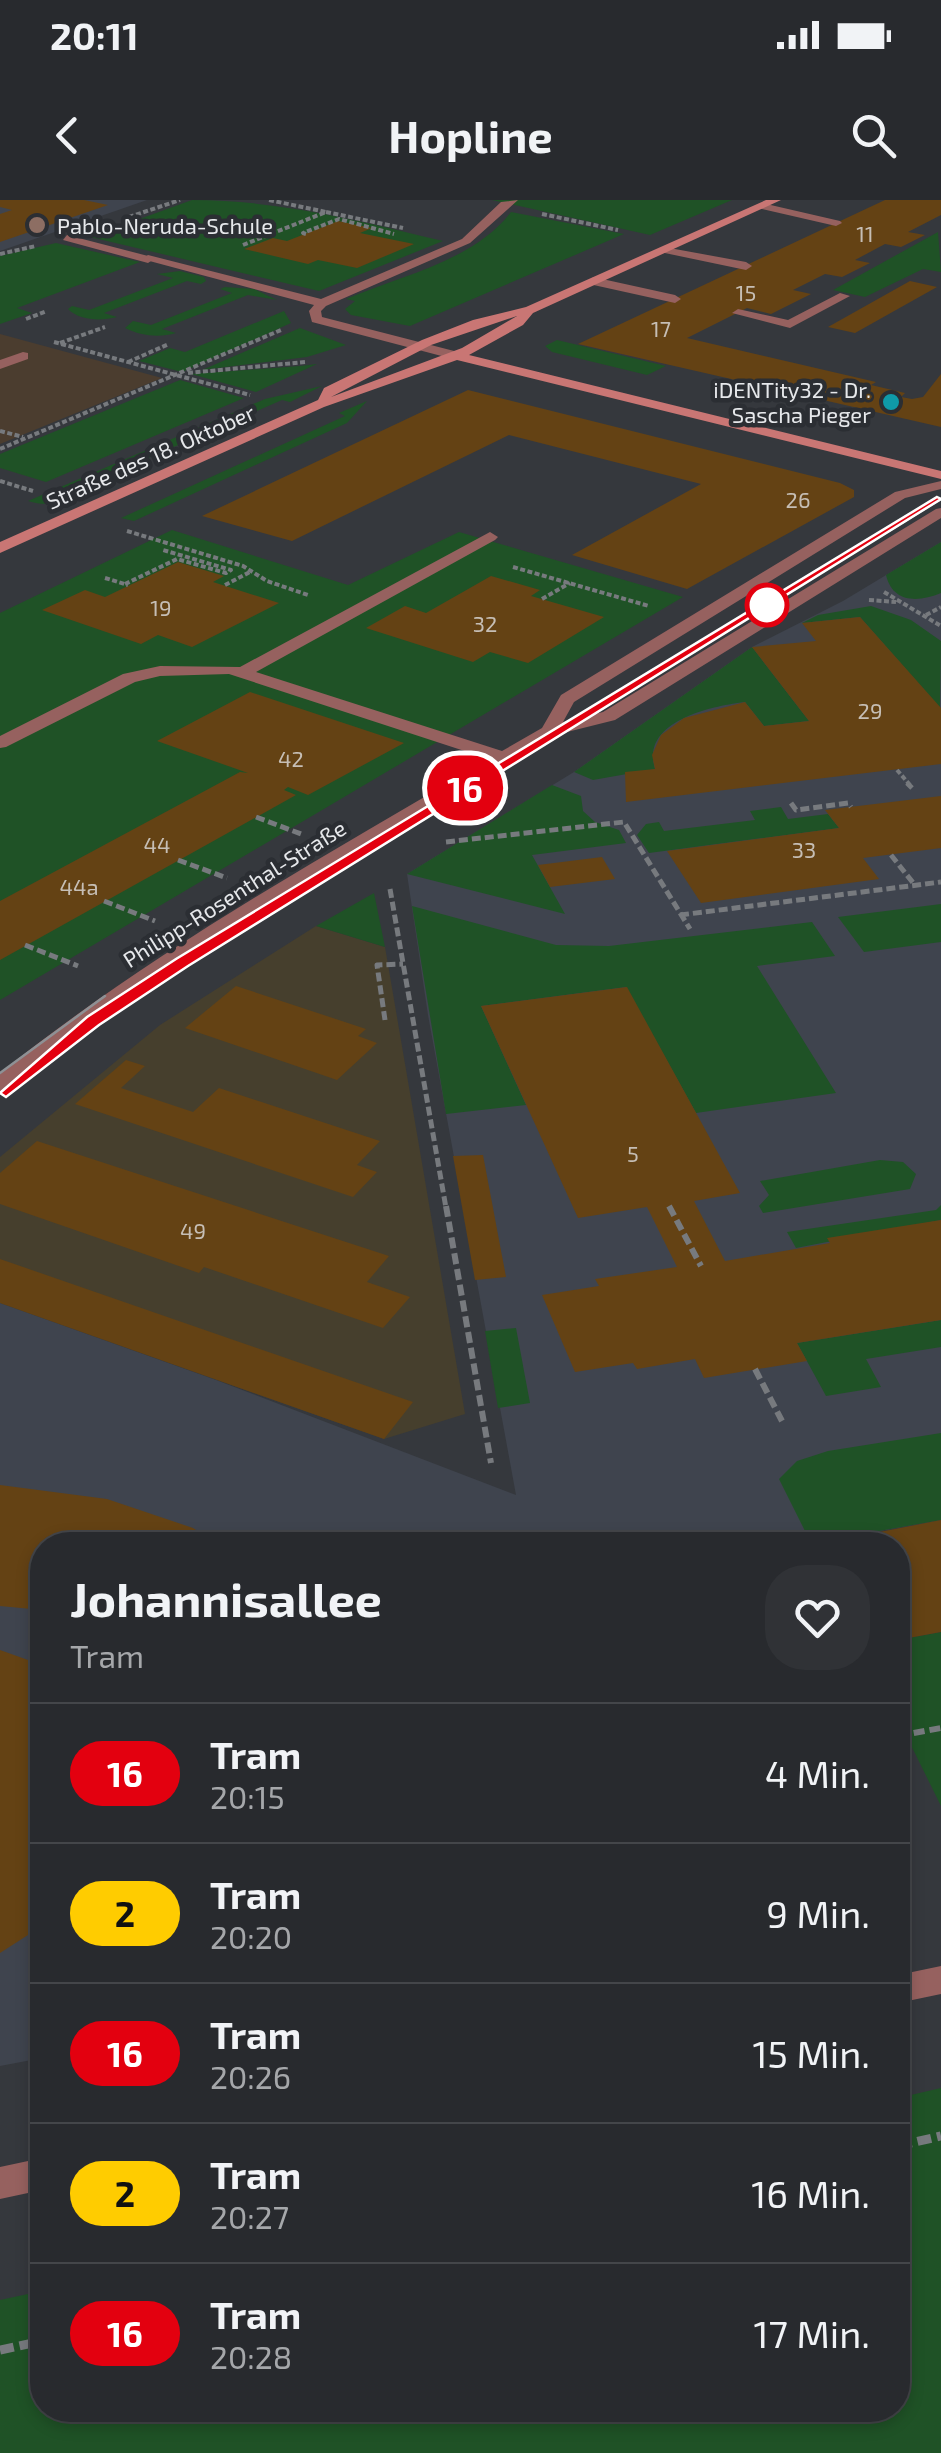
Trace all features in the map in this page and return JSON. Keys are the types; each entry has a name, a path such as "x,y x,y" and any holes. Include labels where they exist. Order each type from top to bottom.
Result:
{"main road":[{"name":"Straße des 18. Oktober","path":"319,404 329,391 421,348 491,318 530,310 775,200"},
{"name":"Straße des 18. Oktober","path":"0,548 319,404 361,395 453,355 513,328 530,310"},
{"path":"453,355 941,475"}],"street":[{"path":"453,355 316,320 315,311 322,303 466,241 483,228 501,205 512,200"},
{"path":"762,206 836,223"},
{"path":"68,238 322,303"},
{"path":"664,250 746,266"},
{"path":"593,281 675,299"},
{"path":"738,313 790,324 844,296"},
{"path":"0,365 23,356"},
{"name":"Philipp-Rosenthal-Straße","path":"549,731 566,699 900,496 941,485"},
{"name":"Philipp-Rosenthal-Straße","path":"0,1084 84,1016 322,866 549,731 608,716 941,512"},
{"path":"246,671 490,537"},
{"path":"0,743 129,678 198,668 246,671 504,758"},
{"path":"910,1987 941,1980"},
{"path":"0,2183 30,2177"}],"path":[{"path":"268,200 466,241"},
{"path":"186,268 326,212"},
{"path":"534,212 620,230"},
{"path":"284,228 304,233 339,219 409,238 447,237"},
{"path":"0,449 295,324 316,320"},
{"path":"59,344 104,327"},
{"path":"46,340 258,397"},
{"path":"126,362 169,344"},
{"path":"178,376 296,362 318,363"},
{"path":"0,431 26,438"},
{"path":"0,481 34,491"},
{"path":"126,530 252,572 225,585"},
{"path":"105,578 127,585 177,559 226,573 231,570 163,550"},
{"path":"542,599 572,582 659,609"},
{"path":"877,586 941,626"},
{"path":"926,615 941,607"},
{"path":"897,770 912,788"},
{"path":"791,802 796,810 848,804 852,807"},
{"path":"256,817 302,835"},
{"path":"446,842 624,822 690,929"},
{"path":"891,854 915,886"},
{"path":"178,860 228,878"},
{"path":"680,915 941,882"},
{"path":"390,889 491,1463"},
{"path":"104,901 155,921"},
{"path":"25,946 78,966"},
{"path":"385,1020 377,966 403,964"},
{"path":"669,1206 701,1266"},
{"path":"755,1369 782,1420"},
{"path":"910,1734 941,1728"},
{"path":"910,2143 941,2136"},
{"path":"0,2350 30,2343"}],"shaded area":[{"name":"Pablo-Neruda-Schule","path":"0,200 147,200 0,251"},
{"path":"0,334 162,378 0,444"},
{"path":"941,542 941,1520 874,1532 30,1532 30,2060 0,2066 0,1303 216,1380 516,1495 428,1015 407,874 574,772 752,647 843,601"},
{"path":"316,926 385,947 465,1414 384,1439 0,1303 0,1157 160,1025"}],"green space":[{"path":"192,200 287,208 443,241 319,291 90,237"},
{"path":"492,200 732,200 650,235"},
{"path":"511,212 624,234 410,326 351,315 345,309 355,301 346,299 457,255 496,229"},
{"path":"938,232 941,272 923,269 865,297 833,290"},
{"path":"56,243 140,262 17,308 32,313 0,324 0,256"},
{"path":"180,271 204,277 206,281 187,281 104,313 117,317 85,318 68,309 72,306 89,310 173,278 157,274"},
{"path":"220,289 254,289 277,300 248,295 162,329 176,333 170,335 137,333 125,328 133,321 151,325 232,293"},
{"path":"284,311 291,323 182,372 139,361 170,348 185,352"},
{"path":"300,328 346,345 307,357 202,370"},
{"path":"557,340 666,366 647,375 552,352 545,346"},
{"path":"317,364 256,392 191,374 300,366"},
{"path":"180,380 244,398 46,482 0,468 0,454"},
{"path":"322,386 77,489 84,492 69,498 50,504 28,501 265,399"},
{"path":"367,401 347,423 134,521 121,518 345,416 339,413"},
{"path":"172,530 348,585 459,532 683,597 0,1000 0,613"},
{"path":"941,542 941,593 916,599 894,591 886,575"},
{"path":"871,606 911,620 941,641 940,708 860,617 802,623 818,615"},
{"path":"752,647 809,721 764,726 745,702 715,707 668,728 653,753 655,769 593,780 574,772"},
{"path":"552,785 581,796 583,811 595,822 619,830 626,843 532,855 565,914 407,874"},
{"path":"781,807 788,819 828,814 839,828 649,853 637,835 646,824 659,822 664,831 755,820 750,811"},
{"path":"374,893 385,947 316,926"},
{"path":"941,904 941,942 864,952 838,917"},
{"path":"412,906 556,945 609,946 812,922 835,956 757,966 836,1093 696,1113 626,987 481,1006 526,1105 446,1114"},
{"path":"880,1160 903,1162 916,1174 910,1189 763,1213 759,1206 769,1195 760,1181"},
{"path":"941,1205 941,1220 796,1248 787,1232 936,1210"},
{"path":"941,1320 941,1347 866,1359 881,1387 826,1396 797,1343"},
{"path":"516,1328 530,1403 498,1408 485,1331"},
{"path":"941,1433 941,1520 873,1532 806,1532 779,1479 797,1461 828,1451"},
{"path":"941,1632 941,1806 910,1743 910,1638"},
{"path":"941,2088 941,2453 0,2453 0,2300 30,2294 30,2422 910,2422 910,2095"}],"building":[{"name":"Pablo-Neruda-Schule","path":"0,200 84,200 108,205 0,242 0,214 12,210 0,207"},
{"path":"885,200 941,200 941,215 908,232 925,235 901,247 885,244 855,260 870,263 842,277 825,274 793,290 811,294 771,314 747,308 687,338 876,382 871,385 905,393 901,397 912,399 923,397 941,374 941,427 578,344"},
{"path":"338,221 372,228 360,233 414,244 357,268 318,260 308,264 244,249 273,238 287,241"},
{"path":"910,281 937,287 855,333 828,327"},
{"path":"468,390 840,483 854,490 854,497 687,589 572,555 701,484 509,435 292,541 202,516"},
{"path":"178,562 224,576 213,582 279,603 192,647 158,635 141,644 42,610 85,590 105,597"},
{"path":"491,576 540,590 531,596 604,617 528,663 490,652 473,662 366,628 405,606 426,613"},
{"path":"860,617 941,708 941,764 626,802 625,772 655,769 652,755 661,735 684,718 745,702 764,726 809,721 752,647 816,641 802,623"},
{"path":"250,692 404,743 308,795 288,787 284,790 296,795 0,960 0,901 240,772 248,773 157,741"},
{"path":"941,796 941,848 863,858 879,879 701,903 667,851 839,828 825,810"},
{"path":"602,857 615,879 550,887 538,865"},
{"path":"236,986 366,1029 358,1036 377,1043 337,1080 185,1028"},
{"path":"627,987 740,1193 694,1201 725,1261 830,1243 827,1238 941,1220 941,1320 797,1343 807,1361 704,1378 695,1359 637,1369 633,1363 575,1372 542,1295 599,1286 595,1279 677,1267 647,1207 578,1218 481,1006"},
{"path":"126,1060 145,1066 121,1088 193,1112 219,1088 380,1141 357,1165 377,1172 353,1197 75,1104"},
{"path":"37,1141 389,1256 367,1282 410,1297 383,1328 204,1267 199,1273 0,1204 0,1173"},
{"path":"483,1155 506,1277 475,1280 453,1156"},
{"path":"0,1259 413,1402 384,1439 0,1303"},
{"path":"0,1485 107,1499 199,1532 30,1532 30,1609 0,1606"},
{"path":"941,1520 941,1632 910,1638 910,1532 880,1532"},
{"path":"0,1650 30,1661 30,1934 0,1953"}],"tram line":[{"path":"0,1093 93,1021 182,962 941,499"},
{"name":"16","path":"0,1093 93,1021 182,962 941,499"},
{"path":"0,1073 105,996"}],"place":[{"name":"Pablo-Neruda-Schule","path":"37,225"},
{"name":"iDENTity32 - Dr. Sascha Pieger","path":"891,402"}]}
